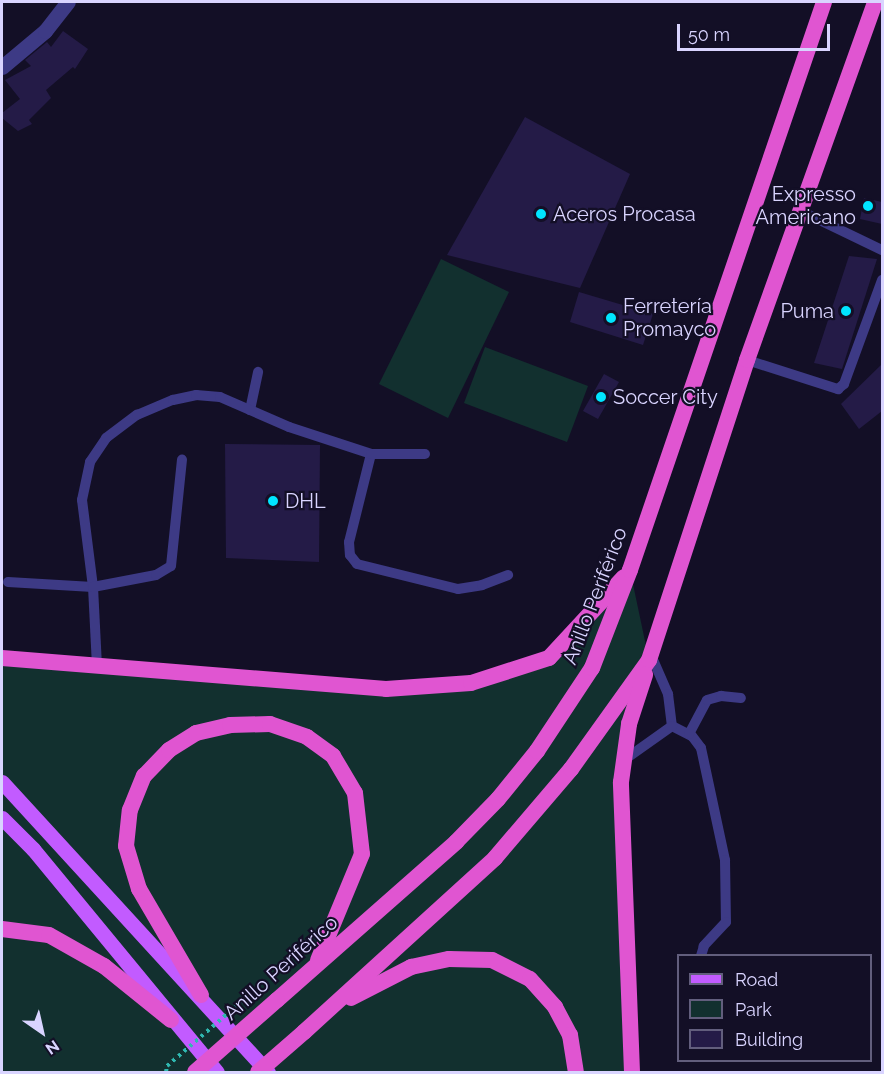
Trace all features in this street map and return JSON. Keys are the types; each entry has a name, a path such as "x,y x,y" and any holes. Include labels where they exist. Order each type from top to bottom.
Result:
{"highway":[{"name":"Anillo Periférico","path":"195,1072 456,842 537,751 592,668 630,570 824,2"},
{"path":"632,1072 621,782 629,724 747,360 803,212 874,2"},
{"path":"2,658 386,689 471,683 549,658 630,570"},
{"path":"258,1072 495,858 571,769 650,657"},
{"path":"201,995 139,889 126,846 130,810 144,776 169,750 196,733 230,725 270,724 307,737 333,756 355,793 362,854 316,965"},
{"path":"2,929 49,935 104,966 171,1020"},
{"path":"329,1010 411,967 449,958 492,960 530,978 555,1007 570,1035 576,1072"}],"main road":[{"path":"2,782 201,995 268,1072"},
{"path":"2,818 33,849 171,1020 217,1072"}],"street":[{"path":"2,68 45,31 68,2"}],"lane":[{"path":"803,212 882,250"},
{"path":"747,360 838,389 844,384 882,280"},
{"path":"250,410 258,372"},
{"path":"97,666 93,587 83,481 106,438 137,415 196,395 220,397 371,454 425,454"},
{"path":"371,454 349,542 350,555 357,564 458,589 482,585 508,575"},
{"path":"8,582 93,587 156,575 171,566 182,460"},
{"path":"650,657 668,694 672,726"},
{"path":"689,734 707,700 721,696 741,698"},
{"path":"672,726 689,734 701,748 725,860 726,922 704,946 702,954"},
{"path":"624,760 672,726"}],"path":[{"path":"166,1072 167,1066 257,988"}],"green space":[{"path":"441,259 509,292 448,418 379,384"},
{"path":"485,347 588,386 567,442 464,403"},
{"path":"630,570 649,660 621,782 632,1072 2,1072 2,658 386,689 471,683 549,658"}],"building":[{"path":"63,31 88,49 75,69 73,67 46,90 51,98 29,120 32,124 18,131 2,118 2,113 20,99 5,80 31,66 25,60 47,42 51,47"},
{"name":"Aceros Procasa","path":"525,117 630,174 580,288 447,255"},
{"path":"864,198 882,202 882,224 860,219"},
{"name":"Puma","path":"849,256 877,259 842,369 814,363"},
{"name":"Ferretería Promayco","path":"579,292 653,314 643,345 570,322"},
{"path":"882,364 882,411 859,429 841,404"},
{"name":"Soccer City","path":"604,374 619,382 598,419 583,411"},
{"name":"DHL","path":"225,444 320,445 319,562 226,558"}],"place":[{"name":"Expresso Americano","path":"868,206"},
{"name":"Aceros Procasa","path":"541,214"},
{"name":"Puma","path":"846,311"},
{"name":"Ferretería Promayco","path":"611,318"},
{"name":"Soccer City","path":"601,397"},
{"name":"DHL","path":"273,501"}]}
